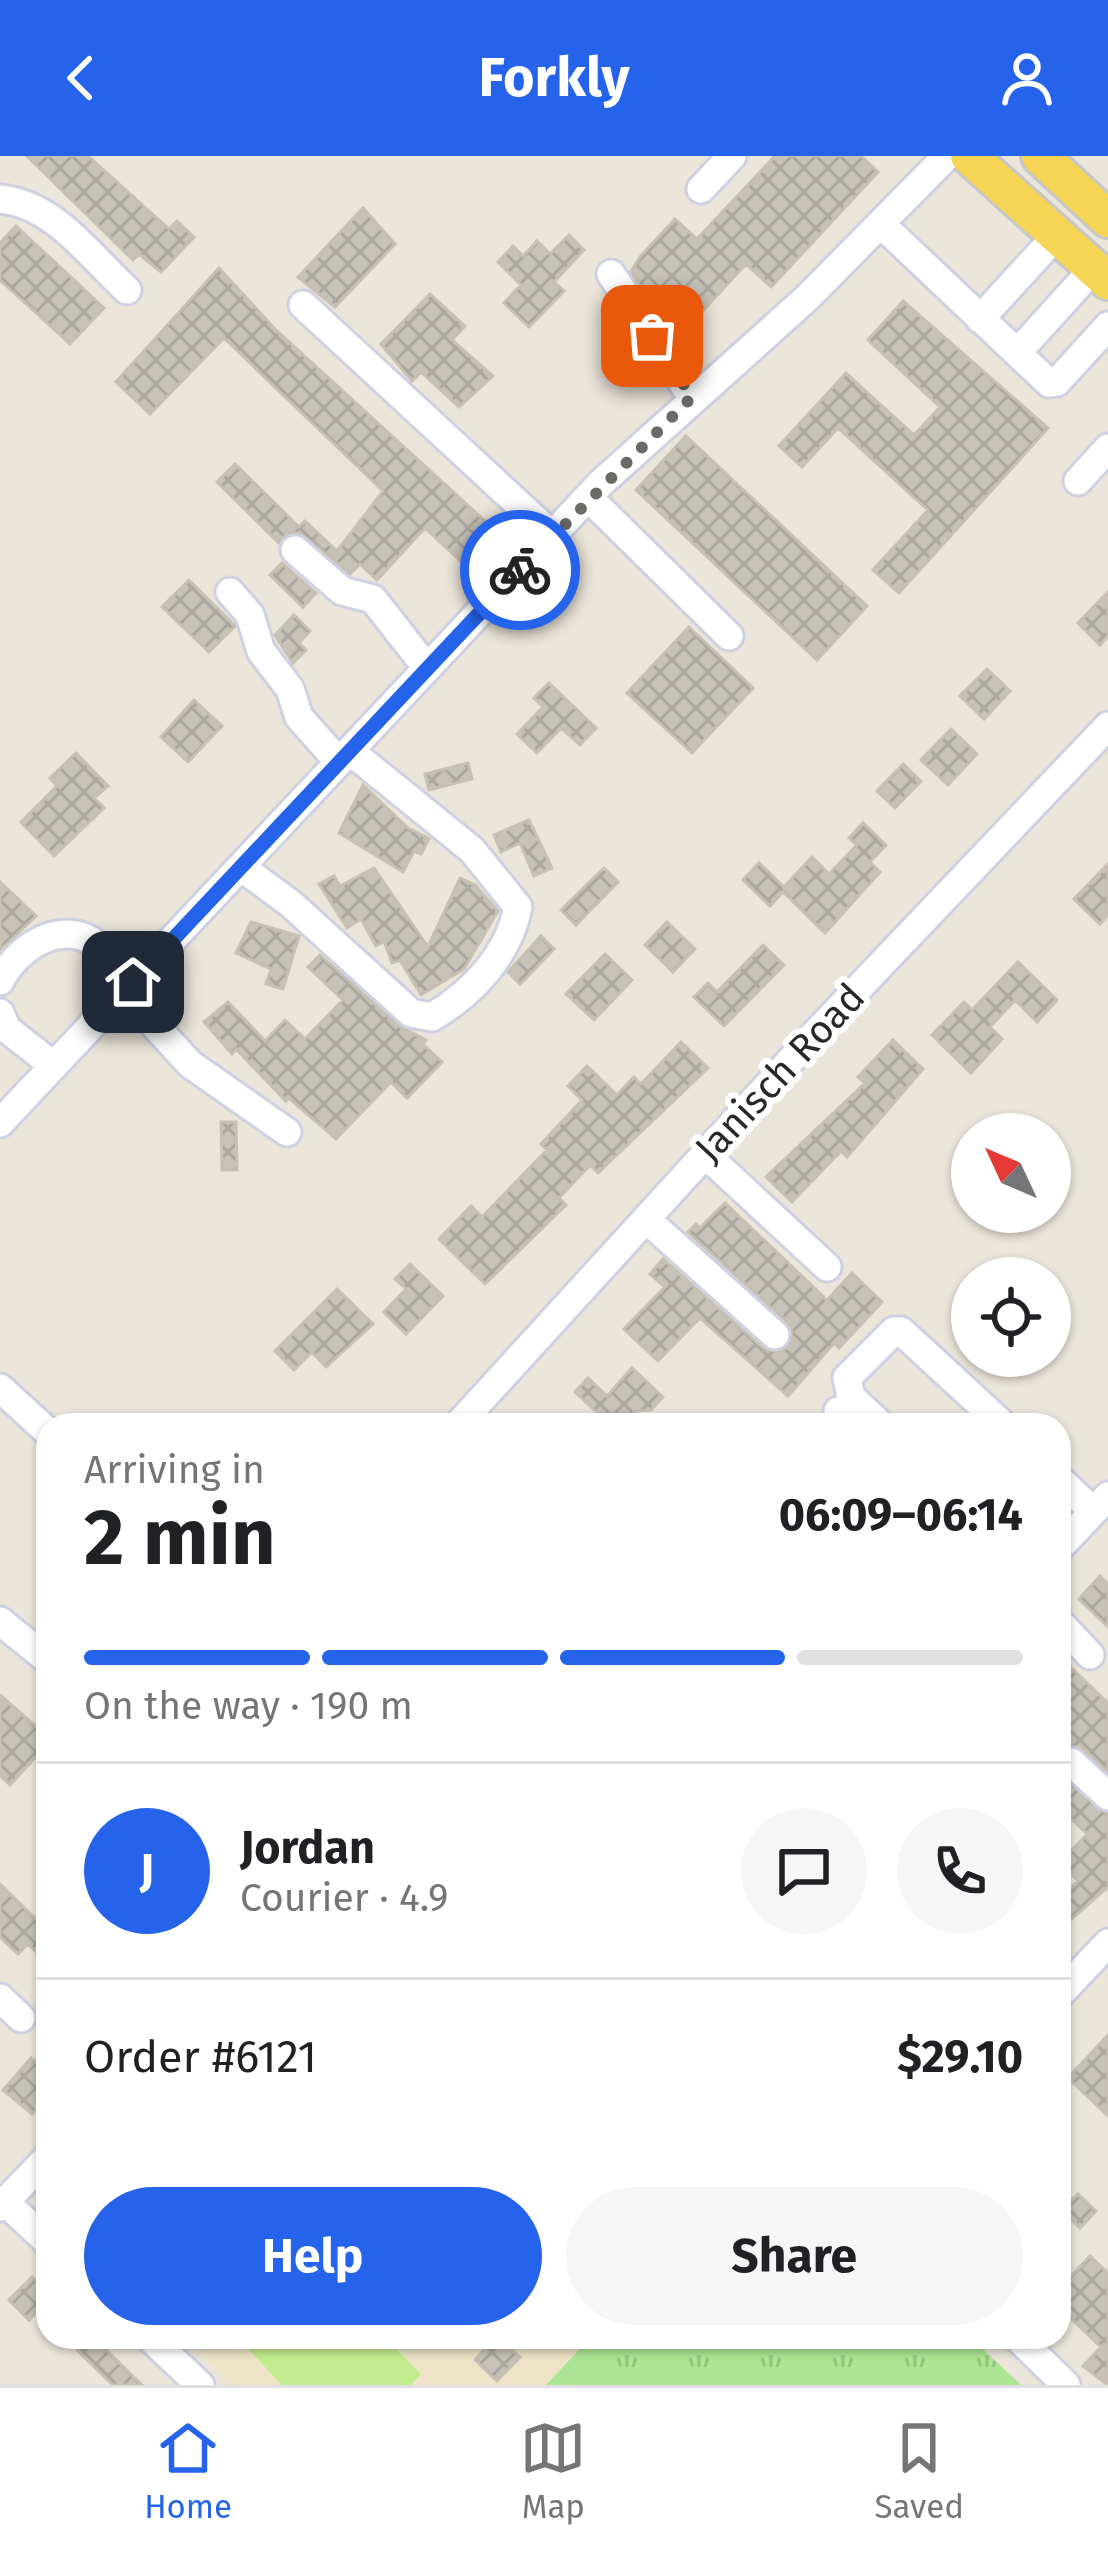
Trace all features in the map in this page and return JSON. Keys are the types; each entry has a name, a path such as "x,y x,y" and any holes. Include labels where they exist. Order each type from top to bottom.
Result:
{"main road":[{"path":"970,156 1101,274"},
{"path":"1040,156 1108,219"}],"street":[{"path":"701,189 732,156"},
{"path":"3,1115 588,497 882,225 947,156"},
{"path":"0,199 25,201 52,218 127,290"},
{"path":"882,225 1049,383 1057,382 1108,326"},
{"path":"980,319 1057,235"},
{"path":"611,274 692,397"},
{"path":"1017,353 1101,274"},
{"path":"303,305 552,535"},
{"path":"1078,481 1108,448"},
{"path":"588,497 729,636"},
{"path":"295,550 341,591 364,592 373,599 427,668"},
{"path":"230,592 250,615 260,651 290,689 299,717 472,850 518,907 514,932 480,977 432,1017 411,1013 304,916 241,867"},
{"name":"Janisch Road","path":"469,1413 1108,726"},
{"path":"0,980 17,953 62,935 92,941 190,1064 287,1132"},
{"path":"0,1013 7,1029 54,1066"},
{"path":"705,1154 827,1267"},
{"path":"646,1219 775,1335"},
{"path":"870,1413 846,1388 848,1378 894,1331 912,1337 991,1413"},
{"path":"0,1388 36,1421"},
{"path":"1071,1486 1100,1503 1071,1535"},
{"path":"0,1621 36,1650"},
{"path":"1071,1635 1090,1655"},
{"path":"1071,1766 1108,1796"},
{"path":"1071,1978 1108,1943"},
{"path":"36,2170 3,2204 36,2232"},
{"path":"162,2349 200,2385"},
{"path":"1029,2349 1066,2385"}],"shaded area":[{"path":"194,2349 580,2349 546,2385 232,2385"}],"green space":[{"path":"248,2349 396,2349 421,2374 411,2385 282,2385"},
{"path":"580,2349 983,2349 1021,2385 546,2385"}],"building":[{"path":"27,156 88,156 169,229 177,221 194,237 161,272 139,254 133,260"},
{"path":"775,156 861,156 878,172 771,287 746,264 700,314 669,286 652,304 631,272 639,258 675,219 697,239"},
{"path":"363,208 395,244 335,307 298,277"},
{"path":"16,226 104,308 70,344 0,280 0,243"},
{"path":"569,235 584,250 554,282 564,291 529,327 504,303 521,285 498,262 513,246 523,256 537,241 550,254"},
{"path":"219,268 275,329 497,532 467,567 425,528 377,580 360,564 350,574 300,533 288,533 279,543 217,482 235,464 299,527 305,521 337,551 383,491 224,338 150,414 116,382"},
{"path":"430,294 465,326 452,340 493,376 459,407 421,372 412,381 381,344"},
{"path":"903,301 1048,428 899,593 873,570 928,510 838,428 802,467 779,446 846,373 914,435 940,407 868,340"},
{"path":"686,436 867,606 817,660 636,490"},
{"path":"282,563 316,593 303,607 270,575"},
{"path":"189,580 235,626 209,652 162,607"},
{"path":"1108,592 1108,636 1100,645 1078,623"},
{"path":"294,615 310,631 299,643 306,650 293,663 275,635"},
{"path":"689,627 753,688 692,753 627,693"},
{"path":"987,669 1010,691 984,719 960,696"},
{"path":"549,683 596,728 580,745 561,728 537,753 517,734 543,707 534,698"},
{"path":"194,700 222,726 188,762 161,737"},
{"path":"951,729 977,754 948,785 921,760"},
{"path":"76,753 108,786 94,798 104,808 54,856 21,822 57,786 50,778"},
{"path":"468,763 472,779 429,790 425,774"},
{"path":"903,764 921,781 895,808 877,791"},
{"path":"363,785 408,828 429,839 421,854 414,851 403,872 339,833"},
{"path":"529,820 552,868 534,876 520,843 501,852 494,835"},
{"path":"863,823 886,845 870,862 880,872 825,933 783,892 770,906 743,880 759,863 784,887 812,857 829,874 857,845 849,838"},
{"path":"1108,864 1108,915 1100,924 1074,899"},
{"path":"374,868 428,947 460,878 475,885 498,911 464,969 421,995 400,960 392,963 384,941 376,946 361,919 347,928 319,884 334,876 340,886"},
{"path":"604,868 618,882 576,925 561,910"},
{"path":"0,882 36,916 0,950"},
{"path":"251,922 299,936 283,989 266,984 271,969 236,953"},
{"path":"667,922 695,949 673,972 645,945"},
{"path":"541,936 554,949 520,984 508,972"},
{"path":"763,945 784,965 724,1026 694,997 708,983 717,992"},
{"path":"605,954 632,980 594,1020 566,994"},
{"path":"320,955 399,1026 426,1040 423,1044 442,1062 407,1098 391,1082 336,1139 289,1098 286,1101 236,1049 232,1054 204,1022 228,1002 265,1041 285,1020 305,1039 343,1000 308,967"},
{"path":"1018,962 1057,1000 1037,1022 1015,1000 990,1027 1002,1039 971,1073 932,1035 964,1002 972,1010"},
{"path":"893,1040 923,1069 847,1157 841,1151 792,1202 766,1177 865,1083 858,1077"},
{"path":"681,1042 708,1068 598,1173 590,1165 559,1198 566,1205 485,1284 439,1239 471,1206 482,1217 547,1150 541,1144 582,1100 568,1086 587,1066 617,1095 634,1077 641,1084"},
{"path":"221,1122 236,1122 237,1170 222,1170"},
{"path":"725,1203 827,1300 852,1273 882,1302 839,1348 834,1343 788,1396 700,1318 658,1361 624,1329 665,1287 650,1274 663,1259 763,1348 779,1352 789,1346 792,1331 787,1322 688,1232 696,1224 700,1228"},
{"path":"410,1264 443,1296 406,1334 384,1312 406,1289 395,1279"},
{"path":"337,1289 373,1324 326,1367 312,1352 294,1370 275,1351"},
{"path":"632,1368 663,1397 651,1410 598,1413 575,1392 588,1378 607,1396"},
{"path":"1100,1576 1108,1584 1108,1627 1079,1599"},
{"path":"1071,1668 1108,1703 1108,1772 1082,1748 1071,1747"},
{"path":"0,1695 36,1726 36,1757 10,1785 0,1775"},
{"path":"1071,1785 1108,1814 1108,1887 1071,1919 1071,1888 1078,1881 1071,1874 1071,1851 1087,1834 1071,1819"},
{"path":"0,1884 36,1919 36,1952 28,1944 18,1954 0,1937"},
{"path":"1108,2035 1108,2116 1071,2081 1071,2075"},
{"path":"31,2058 36,2062 36,2109 32,2114 3,2090"},
{"path":"1078,2194 1096,2211 1080,2228 1071,2219 1071,2201"},
{"path":"1090,2256 1108,2273 1108,2385 1083,2366 1101,2347 1071,2318 1071,2276"},
{"path":"32,2277 36,2281 36,2313 29,2320 9,2300"},
{"path":"105,2349 142,2385 113,2385 77,2350"},
{"path":"485,2349 510,2349 520,2357 497,2381 475,2360"}],"way so far":[{"path":"520,570 601,483 692,397 652,336"}],"route":[{"path":"133,982 520,570"}]}
